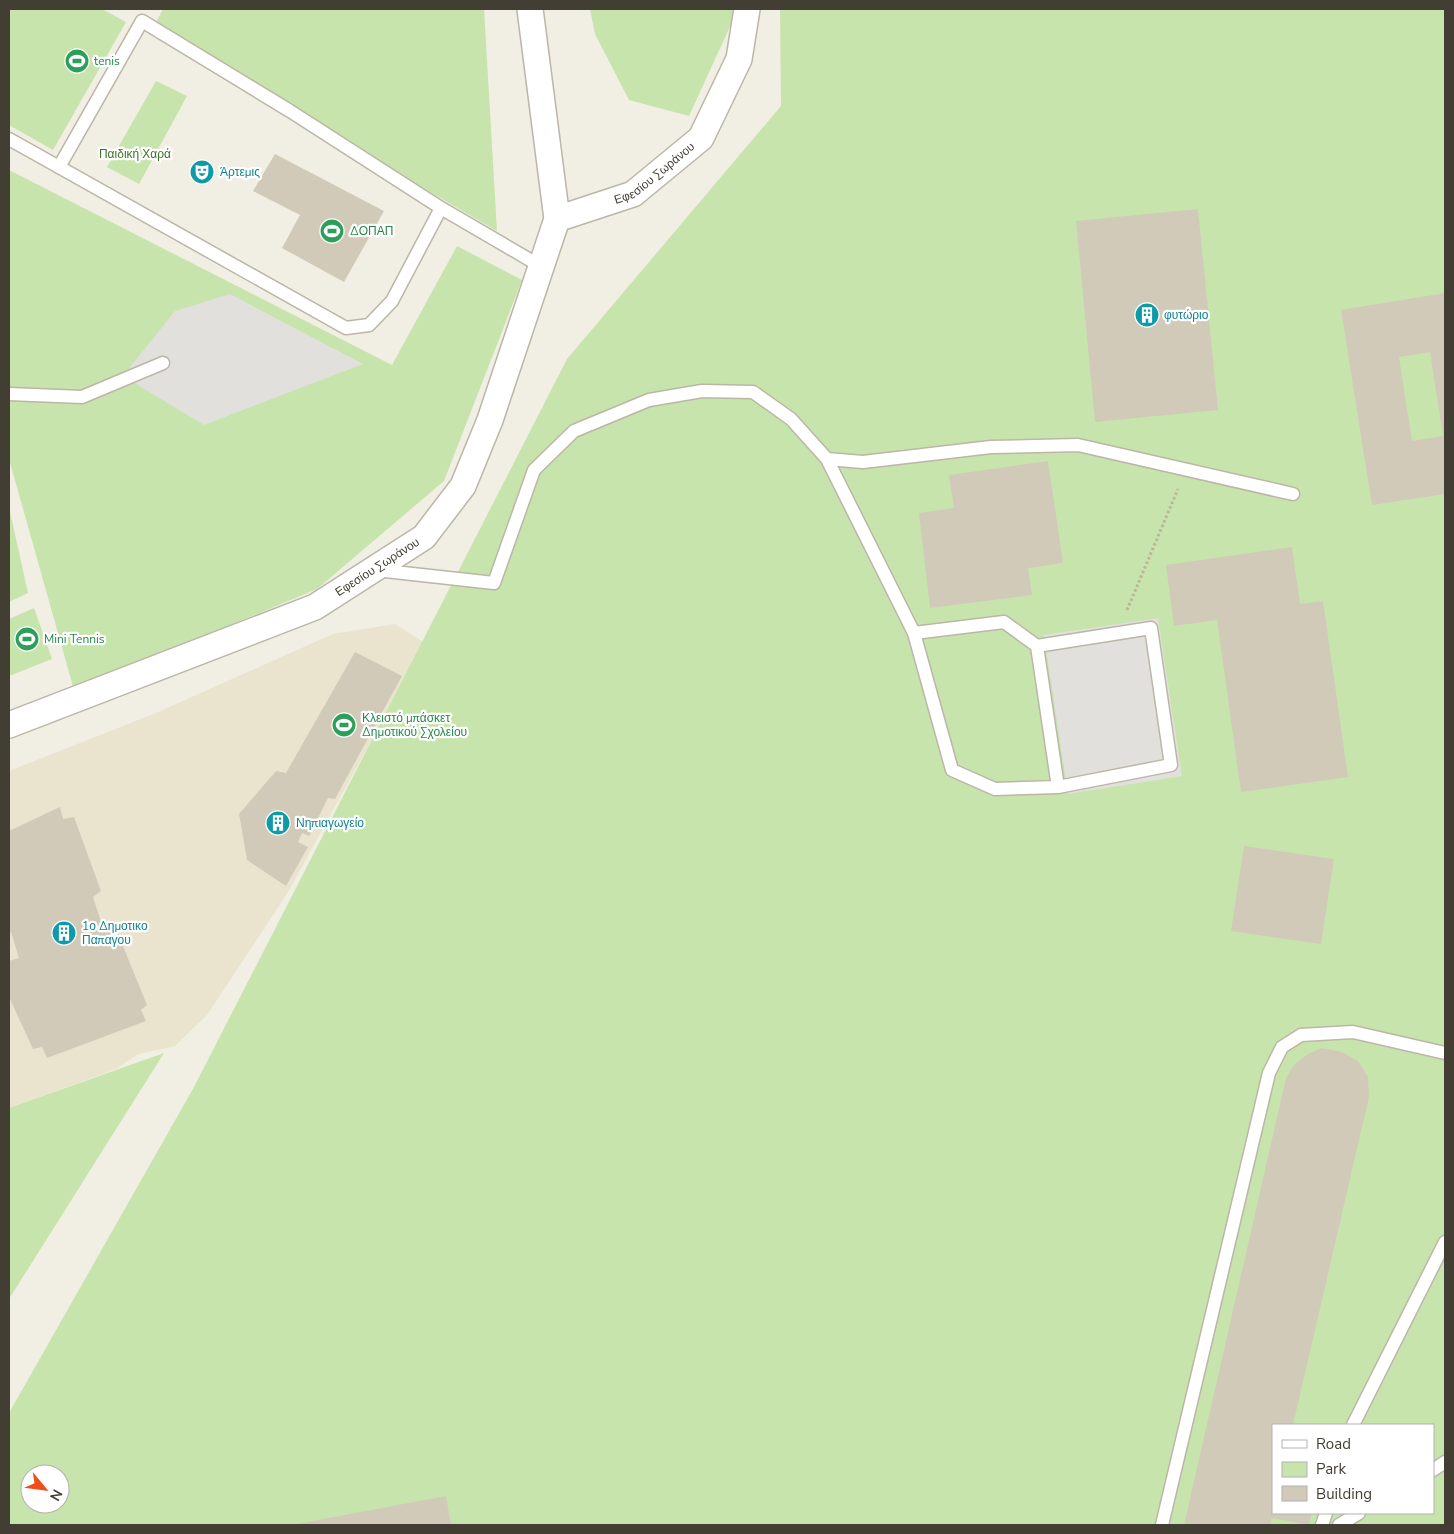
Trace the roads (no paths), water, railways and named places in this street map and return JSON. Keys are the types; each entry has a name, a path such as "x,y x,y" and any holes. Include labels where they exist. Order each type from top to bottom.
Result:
{"street":[{"name":"Εφεσίου Σωράνου","path":"9,725 315,607 424,537 463,486 490,420 557,219 530,9"},
{"name":"Εφεσίου Σωράνου","path":"557,219 633,194 701,138 739,59 746,9"}],"lane":[{"path":"59,167 142,21 290,111 441,208 542,267"},
{"path":"9,139 346,328 369,324 392,301 441,208"},
{"path":"9,394 82,398 163,363"},
{"path":"374,570 494,583 534,470 574,431 649,400 702,391 753,392 791,418 827,459 914,633 952,770 995,789 1058,787 1171,765 1150,628 1037,646 1004,622 914,633"},
{"path":"827,459 863,462 991,447 1078,445 1293,494"},
{"path":"1037,646 1058,787"},
{"path":"1162,1525 1269,1074 1282,1047 1301,1035 1353,1032 1445,1053"},
{"path":"1354,1424 1445,1242"},
{"path":"1434,1469 1445,1462"},
{"path":"1339,1525 1357,1514"}],"place":[{"name":"tenis","path":"77,61"},
{"name":"Άρτεμις","path":"202,172"},
{"name":"ΔΟΠΑΠ","path":"332,231"},
{"name":"φυτώριο","path":"1147,315"},
{"name":"Mini Tennis","path":"27,639"},
{"name":"Κλειστό μπάσκετ Δημοτικού Σχολείου","path":"344,725"},
{"name":"Νηπιαγωγείο","path":"278,823"},
{"name":"1ο Δημοτικο Παπαγου","path":"64,933"}],"park label":[{"name":"Παιδική Χαρά","path":"135,154"}]}
